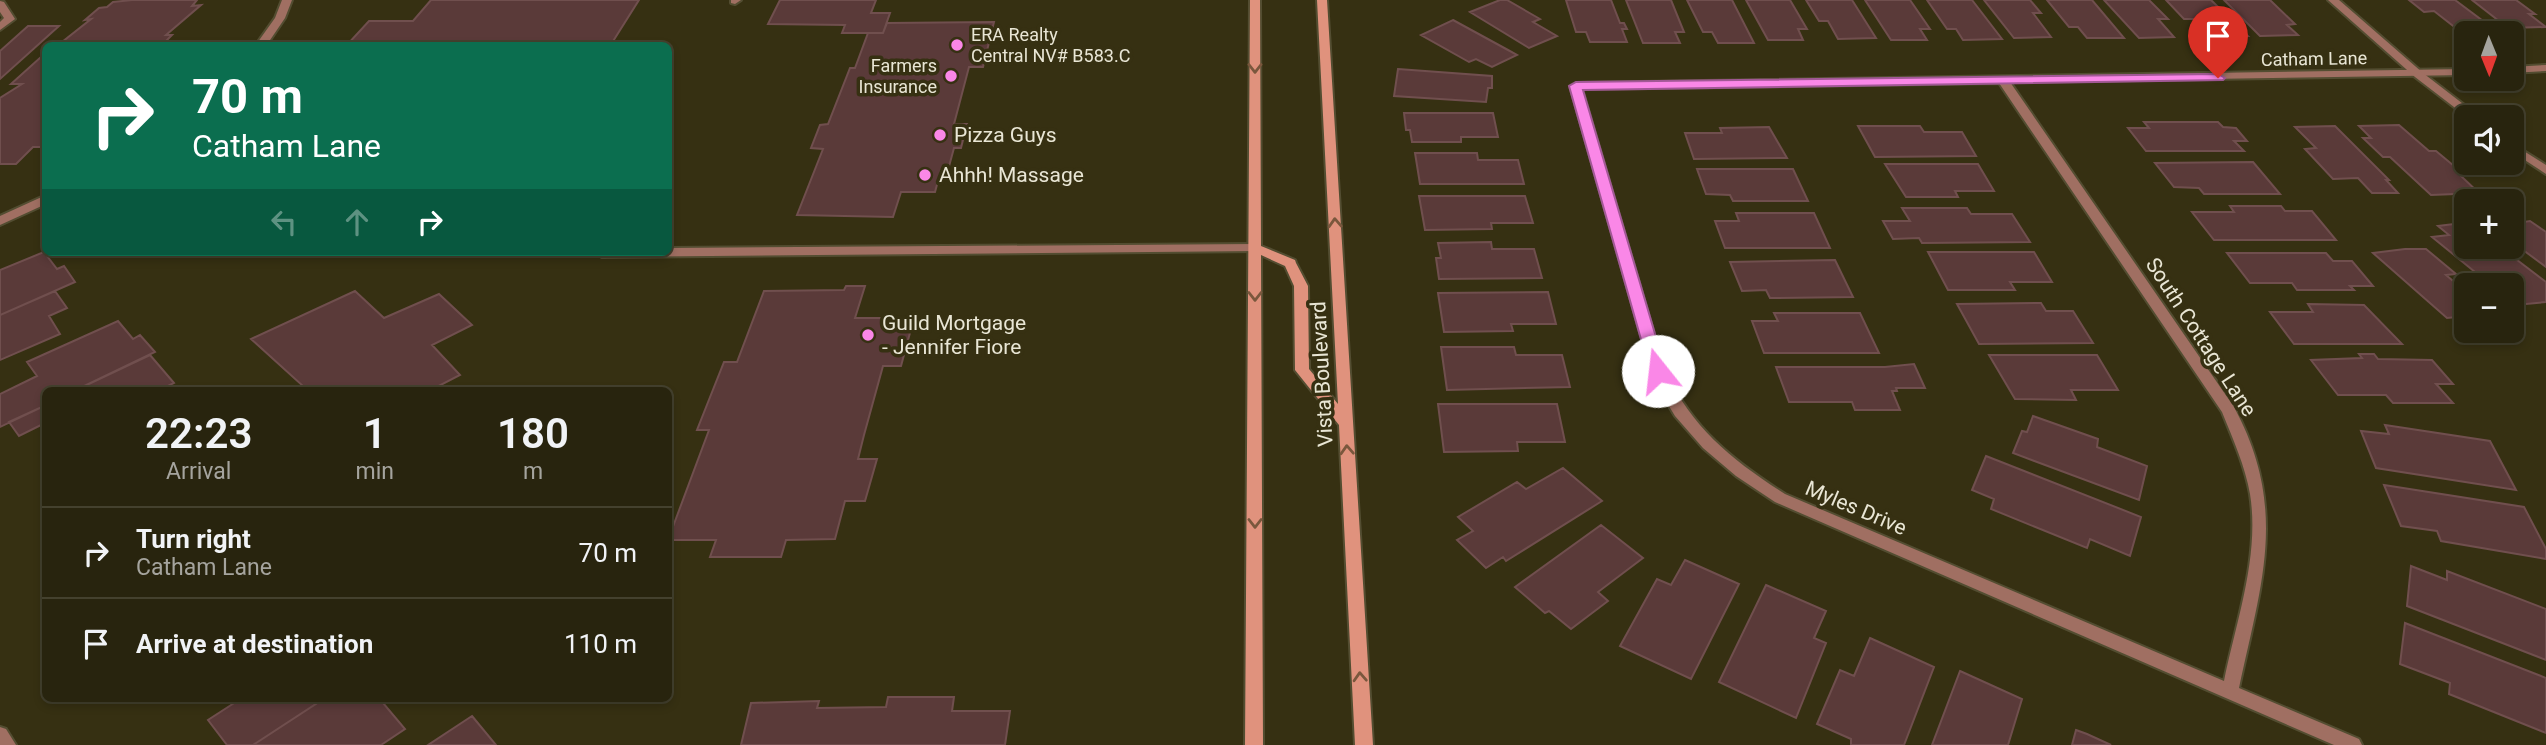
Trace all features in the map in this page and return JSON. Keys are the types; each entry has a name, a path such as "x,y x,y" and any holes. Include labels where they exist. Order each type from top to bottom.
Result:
{"main road":[{"path":"1254,745 1255,0"},
{"name":"Vista Boulevard","path":"1322,0 1364,745"},
{"path":"1255,248 1290,263 1301,286 1302,370 1346,424"}],"street":[{"path":"263,42 280,18 287,0"},
{"path":"2333,0 2419,75 2458,105"},
{"path":"0,4 10,19 0,27"},
{"path":"2524,69 2546,68"},
{"name":"Catham Lane","path":"1576,86 2454,73"},
{"name":"South Cottage Lane","path":"2003,80 2229,411 2250,460 2259,508 2256,557 2230,692"},
{"name":"Myles Drive","path":"1576,86 1658,371 1668,395 1695,433 1734,469 1780,498 2353,745"},
{"path":"2524,155 2546,170"},
{"path":"0,221 42,200"},
{"path":"672,252 1255,248"},
{"path":"0,734 7,745"}],"building":[{"path":"197,0 192,6 201,5 166,35 172,35 165,42 62,42 91,19 85,20 99,8 107,7 113,2"},
{"path":"431,0 639,0 613,42 350,42 369,21 413,21"},
{"path":"780,0 876,0 871,13 890,13 883,33 842,33 845,25 768,24"},
{"path":"1500,0 1507,0 1540,19 1533,22 1557,36 1529,48 1470,12"},
{"path":"1566,0 1611,0 1620,23 1624,23 1627,29 1622,29 1627,42 1590,42 1586,32 1576,32"},
{"path":"1626,0 1671,0 1684,32 1675,32 1680,43 1643,43"},
{"path":"1687,0 1732,0 1754,43 1718,43 1712,32 1703,32"},
{"path":"1746,0 1790,0 1807,29 1798,29 1803,40 1768,40"},
{"path":"1806,0 1852,0 1876,38 1838,39 1828,21 1819,21"},
{"path":"1865,0 1910,0 1930,29 1920,29 1927,40 1891,40"},
{"path":"1927,0 1972,0 2002,39 1963,40 1956,29 1947,29"},
{"path":"1984,0 2030,0 2041,13 2033,13 2051,37 2014,38"},
{"path":"2047,0 2092,0 2124,38 2087,38 2078,27 2069,27"},
{"path":"2104,0 2149,0 2168,19 2158,19 2174,37 2139,38"},
{"path":"2166,0 2211,0 2248,36 2210,37 2193,19 2184,19"},
{"path":"2224,0 2270,0 2295,24 2287,25 2298,35 2260,36"},
{"path":"2409,0 2455,0 2483,21 2454,21 2454,27 2434,11 2424,12"},
{"path":"2472,0 2516,0 2535,14 2529,14 2546,27 2524,28 2524,21 2499,21"},
{"path":"1453,20 1517,55 1492,67 1476,59 1469,62 1421,35"},
{"path":"994,22 983,67 969,67 954,124 967,124 961,148 954,148 948,170 941,170 935,192 901,192 893,217 797,215 823,149 811,148 820,125 828,124 850,68 855,68 868,33 883,33 887,23"},
{"path":"28,26 59,26 0,79 0,51"},
{"path":"42,57 42,147 33,147 16,164 0,164 0,98 22,84 11,84"},
{"path":"1398,69 1492,76 1492,88 1488,88 1486,102 1394,96"},
{"path":"1404,113 1493,113 1498,137 1461,137 1461,142 1412,142 1410,130 1406,130"},
{"path":"2144,122 2218,122 2223,127 2236,128 2247,141 2234,141 2244,151 2146,151 2128,128 2149,128"},
{"path":"2399,125 2429,151 2436,151 2454,166 2454,175 2466,176 2461,176 2475,189 2454,189 2454,194 2431,195 2390,157 2383,157 2363,138 2371,138 2359,126"},
{"path":"1858,126 1920,126 1924,132 1962,132 1976,156 1875,157"},
{"path":"2335,126 2389,180 2386,180 2398,193 2372,193 2358,178 2333,179 2305,149 2316,148 2295,127"},
{"path":"1769,127 1787,158 1694,159 1685,133 1722,133 1720,128"},
{"path":"1415,153 1477,153 1478,160 1518,160 1524,184 1420,184"},
{"path":"2253,162 2280,194 2204,194 2199,188 2174,187 2155,163"},
{"path":"1885,164 1978,164 1994,191 1955,191 1958,197 1906,197"},
{"path":"1697,169 1793,169 1808,201 1733,201 1730,195 1706,194"},
{"path":"1419,196 1525,196 1533,223 1491,223 1492,229 1425,230"},
{"path":"2230,206 2281,206 2285,211 2312,211 2336,240 2214,240 2192,212 2234,212"},
{"path":"1902,208 1967,208 1971,214 2012,214 2030,242 1922,243 1919,238 1893,239 1883,221 1910,221"},
{"path":"1736,213 1814,213 1830,248 1725,248 1715,221 1739,221"},
{"path":"2530,221 2546,232 2546,267 2524,251 2524,222"},
{"path":"2454,224 2454,255 2432,237 2449,235 2438,226"},
{"path":"1491,242 1492,249 1534,249 1542,278 1439,279 1436,258 1441,258 1438,243"},
{"path":"2426,249 2455,273 2446,275 2454,282 2454,317 2447,318 2373,253"},
{"path":"1928,252 2034,252 2052,282 2010,282 2015,290 1948,290"},
{"path":"42,253 42,256 47,256 57,269 64,266 75,282 0,315 0,270"},
{"path":"2227,253 2326,253 2333,261 2352,261 2373,286 2350,286 2354,290 2297,290 2292,283 2250,283"},
{"path":"2459,259 2516,259 2546,282 2546,302 2524,302 2524,273 2476,273"},
{"path":"1835,260 1853,297 1770,298 1766,290 1742,291 1730,262"},
{"path":"846,286 865,286 855,318 914,318 901,366 883,366 864,435 858,459 877,459 865,501 845,501 835,539 786,540 781,557 710,557 716,540 672,540 672,529 709,430 697,430 724,362 737,362 764,291 844,290"},
{"path":"55,291 67,308 49,316 60,334 0,360 0,315"},
{"path":"355,291 384,318 439,294 472,325 432,345 460,375 437,387 303,387 251,339"},
{"path":"1548,292 1556,324 1511,324 1513,331 1444,332 1438,293"},
{"path":"2041,303 2046,311 2073,311 2093,343 1979,344 1957,304"},
{"path":"2308,304 2364,305 2402,344 2294,344 2270,312 2313,312"},
{"path":"1774,313 1860,313 1879,353 1764,353 1752,321 1778,321"},
{"path":"118,321 133,339 140,335 155,352 82,387 42,387 42,407 0,427 0,394 37,376 27,362"},
{"path":"1441,347 1514,347 1516,355 1562,355 1570,387 1447,390"},
{"path":"2359,354 2374,354 2378,359 2432,360 2453,384 2436,384 2453,403 2393,403 2386,395 2338,395 2311,360 2362,358"},
{"path":"150,355 174,383 166,387 82,387"},
{"path":"1989,355 2097,355 2118,390 2071,390 2076,400 2015,399"},
{"path":"1914,364 1925,388 1896,388 1897,391 1892,391 1900,410 1855,410 1852,402 1789,402 1776,367 1885,367"},
{"path":"1438,404 1557,404 1565,442 1517,442 1518,451 1444,452"},
{"path":"42,407 42,424 19,436 9,422"},
{"path":"2033,416 2098,439 2097,447 2147,466 2139,500 2013,453 2022,431 2027,432"},
{"path":"2385,425 2490,441 2516,490 2376,468 2361,431 2389,434"},
{"path":"1986,456 2141,517 2130,556 2090,539 2087,548 1991,509 1994,499 1972,490"},
{"path":"1563,468 1602,501 1506,561 1503,557 1486,568 1457,540 1473,531 1458,517 1517,482 1526,489"},
{"path":"2384,485 2524,507 2546,549 2546,559 2441,541 2437,531 2401,526"},
{"path":"1601,525 1643,558 1598,592 1608,601 1571,629 1549,611 1545,613 1515,587"},
{"path":"1685,560 1739,584 1691,679 1620,646 1657,579 1671,585"},
{"path":"2411,566 2447,580 2447,571 2546,609 2546,660 2407,606"},
{"path":"1766,585 1826,611 1814,638 1826,643 1796,718 1719,682"},
{"path":"2405,623 2546,678 2546,733 2449,694 2450,683 2400,664"},
{"path":"1870,638 1934,667 1904,745 1851,745 1851,739 1817,724 1840,670 1854,676"},
{"path":"1960,671 2022,699 2008,745 1932,745"},
{"path":"888,697 954,697 952,711 1010,711 1005,745 741,745 751,703 819,701 817,708 886,707"},
{"path":"236,702 319,702 253,745 227,745 208,720"},
{"path":"319,702 385,702 405,729 381,745 253,745"},
{"path":"472,716 496,745 428,745"},
{"path":"2076,730 2087,734 2111,745 2072,745"}],"place":[{"name":"ERA Realty Central NV# B583.C","path":"957,45"},
{"name":"Farmers Insurance","path":"951,76"},
{"name":"Pizza Guys","path":"940,135"},
{"name":"Ahhh! Massage","path":"925,175"},
{"name":"Guild Mortgage - Jennifer Fiore","path":"868,335"}],"route":[{"path":"1658,371 1576,86 2218,78"}]}
